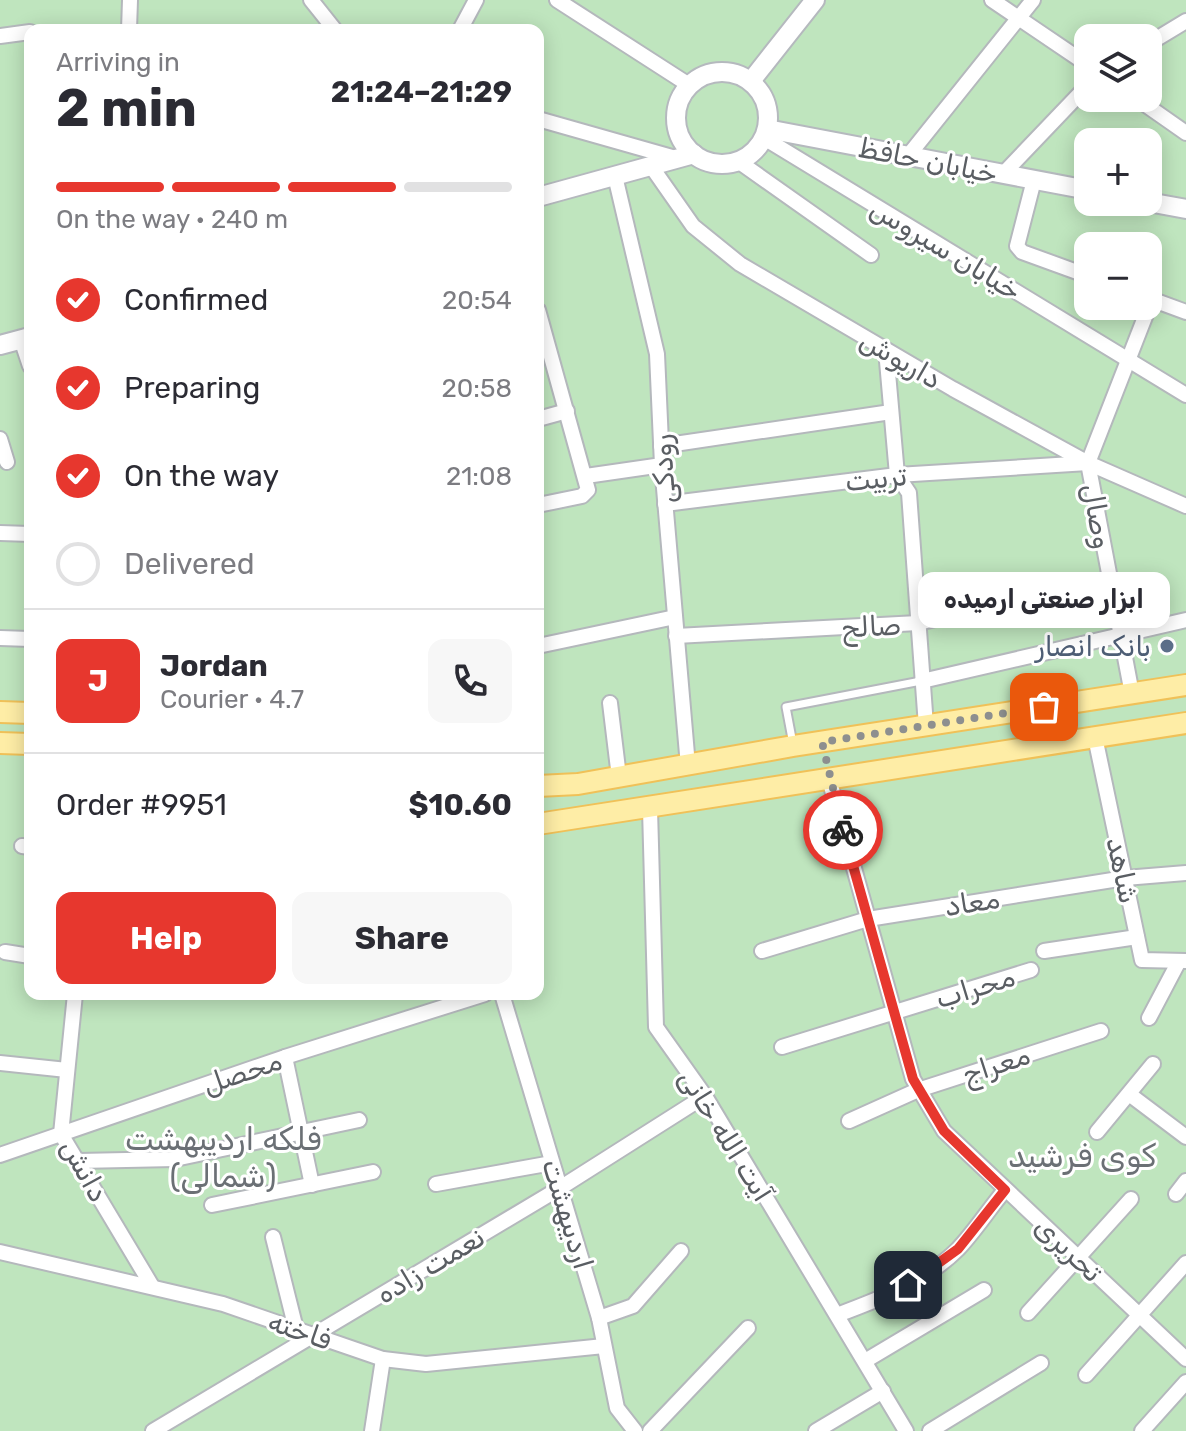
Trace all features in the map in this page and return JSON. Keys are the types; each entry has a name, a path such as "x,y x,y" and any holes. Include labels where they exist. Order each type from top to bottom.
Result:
{"main road":[{"path":"751,81 815,0"},
{"path":"544,195 686,156 719,164 738,161 756,149 766,134 766,103 751,81 726,71 700,77 689,85 677,108 676,121 686,156"},
{"name":"خیابان حافظ","path":"766,134 908,156 1074,187"},
{"path":"1162,205 1186,209"},
{"path":"0,345 24,339"},
{"path":"544,785 619,777 793,746 1186,685"},
{"path":"0,712 24,713"},
{"path":"544,823 1186,723"},
{"path":"822,742 829,779"},
{"path":"0,743 24,744"}],"street":[{"path":"129,24 130,0"},
{"path":"311,0 330,24"},
{"path":"463,24 476,0"},
{"path":"557,0 689,85"},
{"path":"992,0 1074,55"},
{"path":"908,156 1033,0"},
{"path":"1162,36 1186,21"},
{"path":"2,30 24,32"},
{"path":"1003,174 1074,100"},
{"path":"1156,112 1186,133"},
{"path":"544,120 686,156"},
{"name":"خیابان سیروس","path":"766,134 1186,395"},
{"path":"738,161 871,255"},
{"name":"داریوش","path":"651,166 693,226 740,264 1088,463 1186,506"},
{"name":"رودکی","path":"615,176 657,354 662,465 688,766"},
{"path":"1034,180 1017,246 1022,252 1074,271"},
{"path":"1162,303 1186,312"},
{"name":"وصال","path":"1132,694 1088,463 1142,320"},
{"path":"544,331 586,476 586,494 544,504"},
{"path":"886,350 897,475 909,493 926,726"},
{"path":"544,417 567,411"},
{"path":"661,446 891,412"},
{"path":"0,439 7,462"},
{"name":"تربیت","path":"665,504 897,475 1088,463"},
{"path":"586,476 662,465"},
{"path":"0,533 24,534"},
{"name":"صالح","path":"676,636 918,623 1109,579"},
{"path":"544,645 675,617"},
{"path":"922,681 1186,620"},
{"path":"0,638 24,639"},
{"path":"610,703 619,777"},
{"name":"شاهد","path":"1095,737 1145,962 1182,961"},
{"name":"تحریری","path":"829,779 918,1090 944,1131 1186,1359"},
{"name":"آیت الله خانی","path":"650,809 656,1027 705,1096 906,1431"},
{"name":"معاد","path":"762,951 868,919 1125,878 1186,873"},
{"path":"1044,951 1137,937"},
{"path":"5,952 24,955"},
{"path":"1149,1018 1182,961"},
{"name":"محراب","path":"782,1047 1031,970"},
{"name":"دانش","path":"74,1000 61,1134 152,1286"},
{"name":"محصل","path":"0,1155 285,1057 466,1000"},
{"name":"اردیبهشت","path":"504,1000 599,1318 617,1408 635,1431"},
{"name":"معراج","path":"849,1121 918,1090 1101,1031"},
{"path":"285,1057 312,1185"},
{"path":"0,1063 67,1070"},
{"path":"1097,1132 1153,1064"},
{"path":"1129,1094 1186,1137"},
{"name":"نعمت زاده","path":"158,1430 560,1188 705,1096"},
{"path":"78,1161 175,1159 359,1120"},
{"path":"436,1184 552,1163"},
{"path":"212,1205 373,1172"},
{"path":"1176,1194 1186,1181"},
{"path":"837,1315 888,1297 928,1273 958,1249 1005,1190"},
{"path":"1028,1313 1131,1199"},
{"path":"273,1237 296,1329"},
{"path":"599,1318 633,1306 681,1251"},
{"name":"فاخته","path":"0,1252 152,1286 314,1334 383,1359 426,1364 604,1346"},
{"path":"1086,1375 1186,1263"},
{"path":"865,1361 984,1290"},
{"path":"650,1431 748,1328"},
{"path":"372,1431 383,1359"},
{"path":"930,1431 1041,1363"},
{"path":"1142,1431 1186,1382"},
{"path":"816,1431 883,1391"}],"lane":[{"path":"793,746 786,707 922,681"}],"green space":[{"path":"0,0 1186,0 1186,1431 0,1431"}],"way so far":[{"path":"843,830 822,742 1044,707"}],"place":[{"name":"بانک انصار","path":"1167,646"},
{"name":"ابزار صنعتی ارمیده","path":"1044,707"}],"district":[{"name":"کوی فرشید","path":"1082,1156"},
{"name":"فلکه اردیبهشت (شمالی)","path":"223,1158"}],"route":[{"path":"843,830 913,1079 926,1107 944,1131 1005,1190 958,1249 908,1285"}]}
